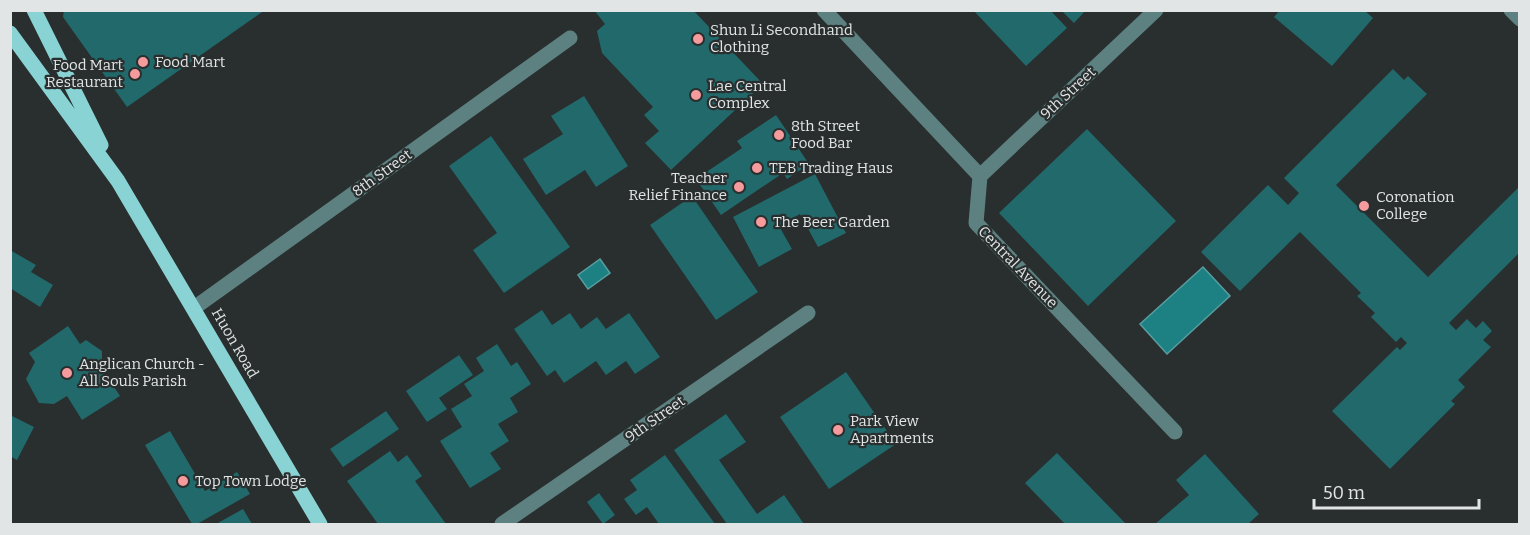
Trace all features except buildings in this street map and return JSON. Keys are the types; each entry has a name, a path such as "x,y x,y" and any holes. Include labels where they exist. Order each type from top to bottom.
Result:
{"main road":[{"name":"Huon Road","path":"34,10 118,181"},
{"name":"Huon Road","path":"10,33 118,181 320,525"}],"street":[{"path":"824,10 980,176"},
{"name":"9th Street","path":"980,176 1156,10"},
{"path":"1510,10 1520,19"},
{"name":"8th Street","path":"194,308 570,39"},
{"name":"Central Avenue","path":"980,176 976,223 1175,432"},
{"name":"9th Street","path":"502,525 808,313"}],"water":[{"path":"600,259 610,273 588,289 578,275"},
{"path":"1203,267 1230,296 1167,354 1140,324"}],"place":[{"name":"Shun Li Secondhand Clothing","path":"698,39"},
{"name":"Food Mart","path":"143,62"},
{"name":"Food Mart Restaurant","path":"135,74"},
{"name":"Lae Central Complex","path":"696,95"},
{"name":"8th Street Food Bar","path":"779,135"},
{"name":"TEB Trading Haus","path":"757,168"},
{"name":"Teacher Relief Finance","path":"739,187"},
{"name":"Coronation College","path":"1364,206"},
{"name":"The Beer Garden","path":"761,222"},
{"name":"Anglican Church - All Souls Parish","path":"67,373"},
{"name":"Park View Apartments","path":"838,430"},
{"name":"Top Town Lodge","path":"183,481"}]}
